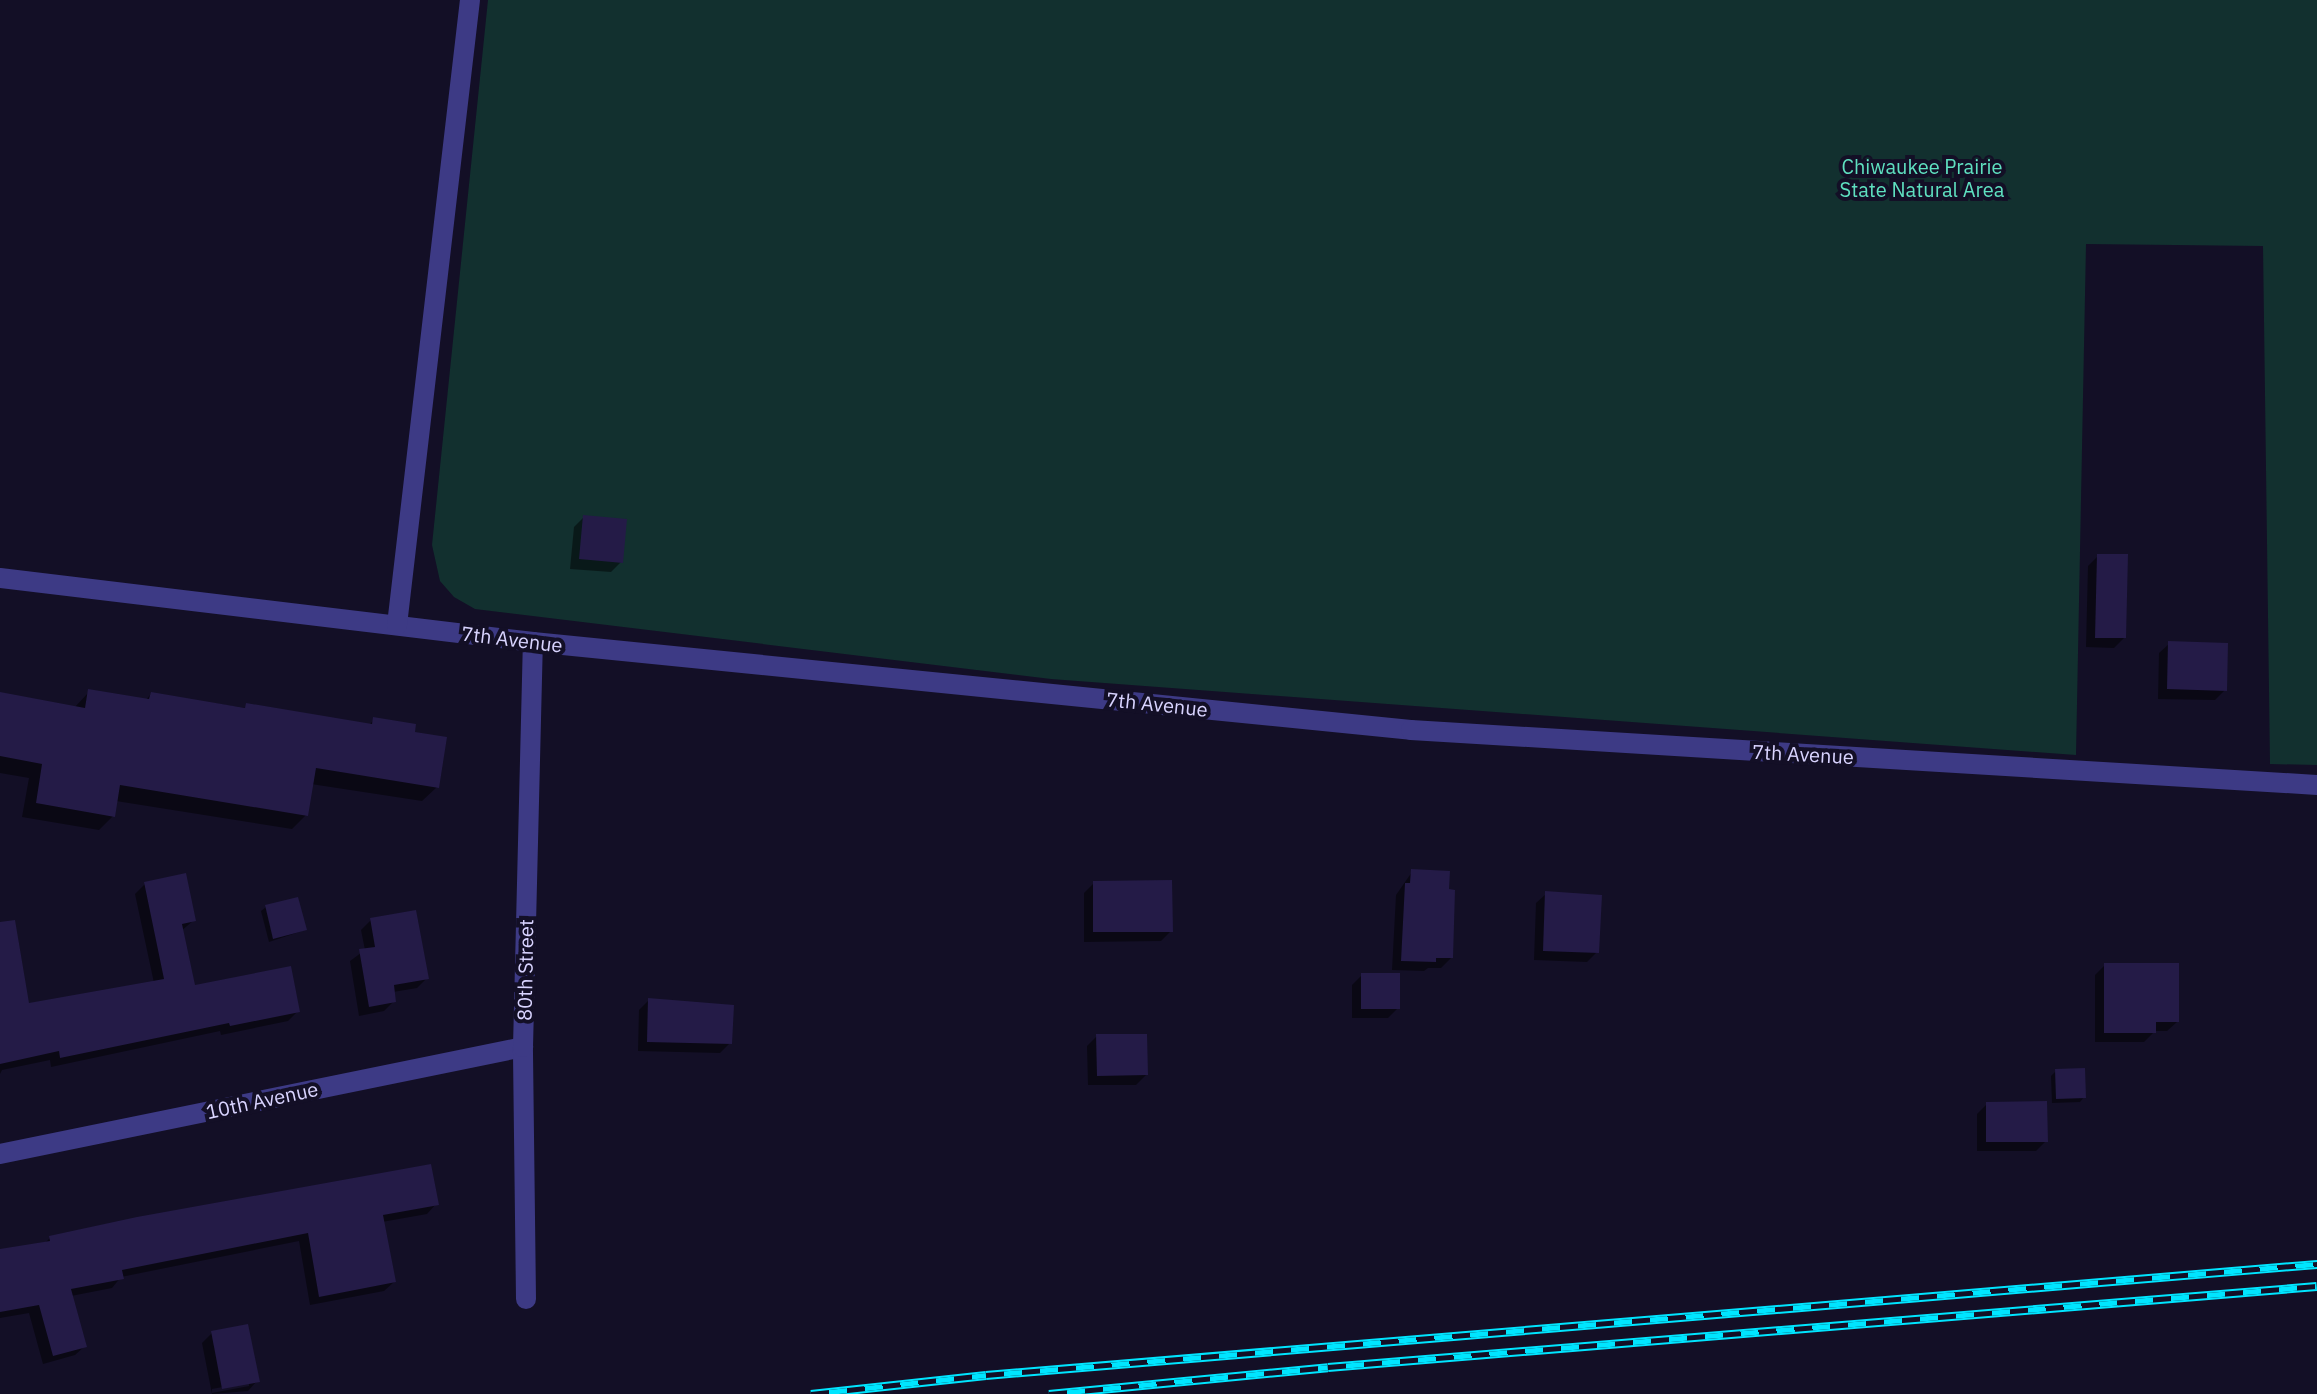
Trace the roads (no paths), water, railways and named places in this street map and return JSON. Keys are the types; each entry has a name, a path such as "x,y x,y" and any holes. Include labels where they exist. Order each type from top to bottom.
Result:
{"street":[{"path":"397,625 470,0"},
{"name":"7th Avenue","path":"0,578 533,642 1411,730 2317,785"},
{"name":"80th Street","path":"526,1299 523,1047 533,642"},
{"name":"10th Avenue","path":"0,1154 523,1047"}],"railway":[{"path":"811,1394 986,1375 2317,1264"},
{"path":"1049,1394 1328,1367 2317,1286"}],"park label":[{"name":"Chiwaukee Prairie State Natural Area","path":"1922,178"}]}
